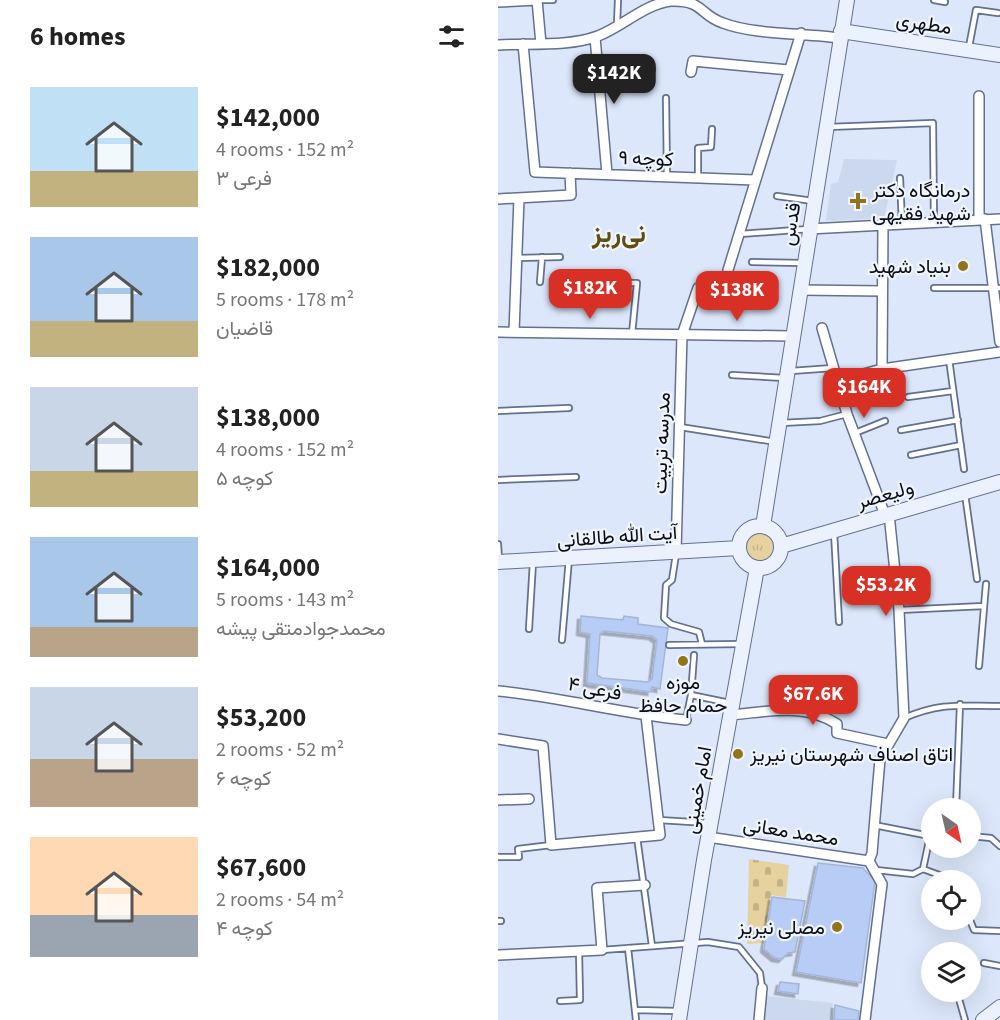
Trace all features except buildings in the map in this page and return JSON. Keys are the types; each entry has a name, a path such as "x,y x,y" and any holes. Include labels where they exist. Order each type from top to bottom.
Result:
{"main road":[{"name":"قدس","path":"763,526 791,336 847,0"},
{"name":"مطهری","path":"841,35 1000,55"},
{"name":"ولیعصر","path":"781,546 1000,482"},
{"path":"763,526 776,533 781,546 774,562 757,568 744,561 738,548 746,531 763,526"},
{"name":"آیت الله طالقانی","path":"498,562 738,548"},
{"name":"امام خمینی","path":"679,1015 709,830 757,568"},
{"path":"984,1020 1000,1007"}],"street":[{"path":"498,2 537,0 541,44"},
{"path":"498,45 541,44 595,37 617,27 647,8 670,2 691,1 702,7 711,18 749,31 841,35"},
{"path":"728,270 801,33"},
{"path":"595,37 607,174"},
{"name":"کوچه ۹","path":"523,44 535,172 755,180"},
{"path":"690,72 693,61 734,62 789,70"},
{"path":"979,96 982,220 997,288 1000,342"},
{"path":"498,199 571,195 570,173"},
{"path":"514,332 519,198"},
{"path":"809,229 1000,219"},
{"path":"882,369 883,225"},
{"name":"مدرسه تربیت","path":"676,552 682,335 698,288"},
{"path":"799,290 882,291"},
{"path":"822,328 847,414 887,514 899,610 903,718 880,759 869,861 882,884 865,1020"},
{"path":"498,332 791,336"},
{"path":"837,381 882,369 1000,352"},
{"name":"فرعی ۴","path":"498,691 534,694 646,716 686,720"},
{"path":"731,709 812,711 837,724 837,733 888,744"},
{"path":"498,739 543,746 551,845 660,835 646,716"},
{"path":"498,800 529,799"},
{"name":"محمد معانی","path":"709,830 869,861"},
{"path":"498,956 602,950 597,888 645,885"},
{"path":"759,1020 762,988"}],"lane":[{"path":"537,0 553,0"},
{"path":"617,27 618,0"},
{"path":"934,0 945,2"},
{"path":"968,50 976,10 998,13"},
{"path":"598,71 652,69"},
{"path":"666,98 667,177"},
{"path":"826,127 933,123 934,222"},
{"path":"698,178 698,148 711,147 712,129"},
{"path":"900,178 902,224"},
{"path":"777,196 813,201"},
{"path":"739,234 809,229"},
{"path":"540,282 542,257"},
{"path":"517,258 560,257"},
{"path":"752,262 803,263"},
{"path":"588,284 637,283 632,334"},
{"path":"934,288 997,288"},
{"path":"949,359 964,469"},
{"path":"732,375 785,375 833,368"},
{"path":"908,397 953,390"},
{"path":"498,411 569,408"},
{"path":"778,423 820,421 847,414"},
{"path":"901,430 958,420"},
{"path":"855,433 885,421"},
{"path":"679,427 776,442"},
{"path":"911,455 961,445"},
{"path":"498,480 576,477"},
{"path":"965,492 977,579"},
{"path":"834,529 839,622"},
{"path":"498,544 498,562"},
{"path":"676,552 672,580 666,585 664,618 671,624 699,632 702,644"},
{"path":"562,640 569,559"},
{"path":"529,629 533,561"},
{"path":"979,666 986,584"},
{"path":"899,610 984,606"},
{"path":"669,645 743,644"},
{"path":"686,720 691,695 694,655"},
{"path":"691,695 731,709"},
{"path":"956,798 960,704"},
{"path":"903,718 929,708 960,704 1000,706"},
{"path":"658,820 709,830"},
{"path":"874,825 921,834"},
{"path":"637,837 652,946"},
{"path":"981,837 990,838 1000,846"},
{"path":"498,857 519,857 518,849 551,845"},
{"path":"876,870 913,874 923,869 926,858"},
{"path":"974,930 1000,932"},
{"path":"602,950 708,942 739,947 760,973 762,988"},
{"path":"628,948 636,1020"},
{"path":"560,1001 580,1000 579,951"},
{"path":"984,963 1000,966"},
{"path":"960,1002 965,1020"},
{"path":"635,1010 679,1015"}],"shaded area":[{"name":"درمانگاه دکتر شهید فقیهی","path":"844,159 897,160 884,218 826,221 831,184 838,182"},
{"path":"765,996 833,1003 831,1020 762,1020"}],"green space":[{"path":"755,531 770,534 776,543 772,558 762,563 746,557 739,541"},
{"path":"749,859 789,865 786,897 771,895 763,943 747,944"}],"place":[{"name":"درمانگاه دکتر شهید فقیهی","path":"858,201"},
{"name":"بنیاد شهید","path":"963,266"},
{"name":"موزه حمام حافظ","path":"683,661"},
{"name":"اتاق اصناف شهرستان نیریز","path":"738,754"},
{"name":"مصلی نیریز","path":"837,927"}],"district":[{"name":"نی‌ریز","path":"619,233"}]}
